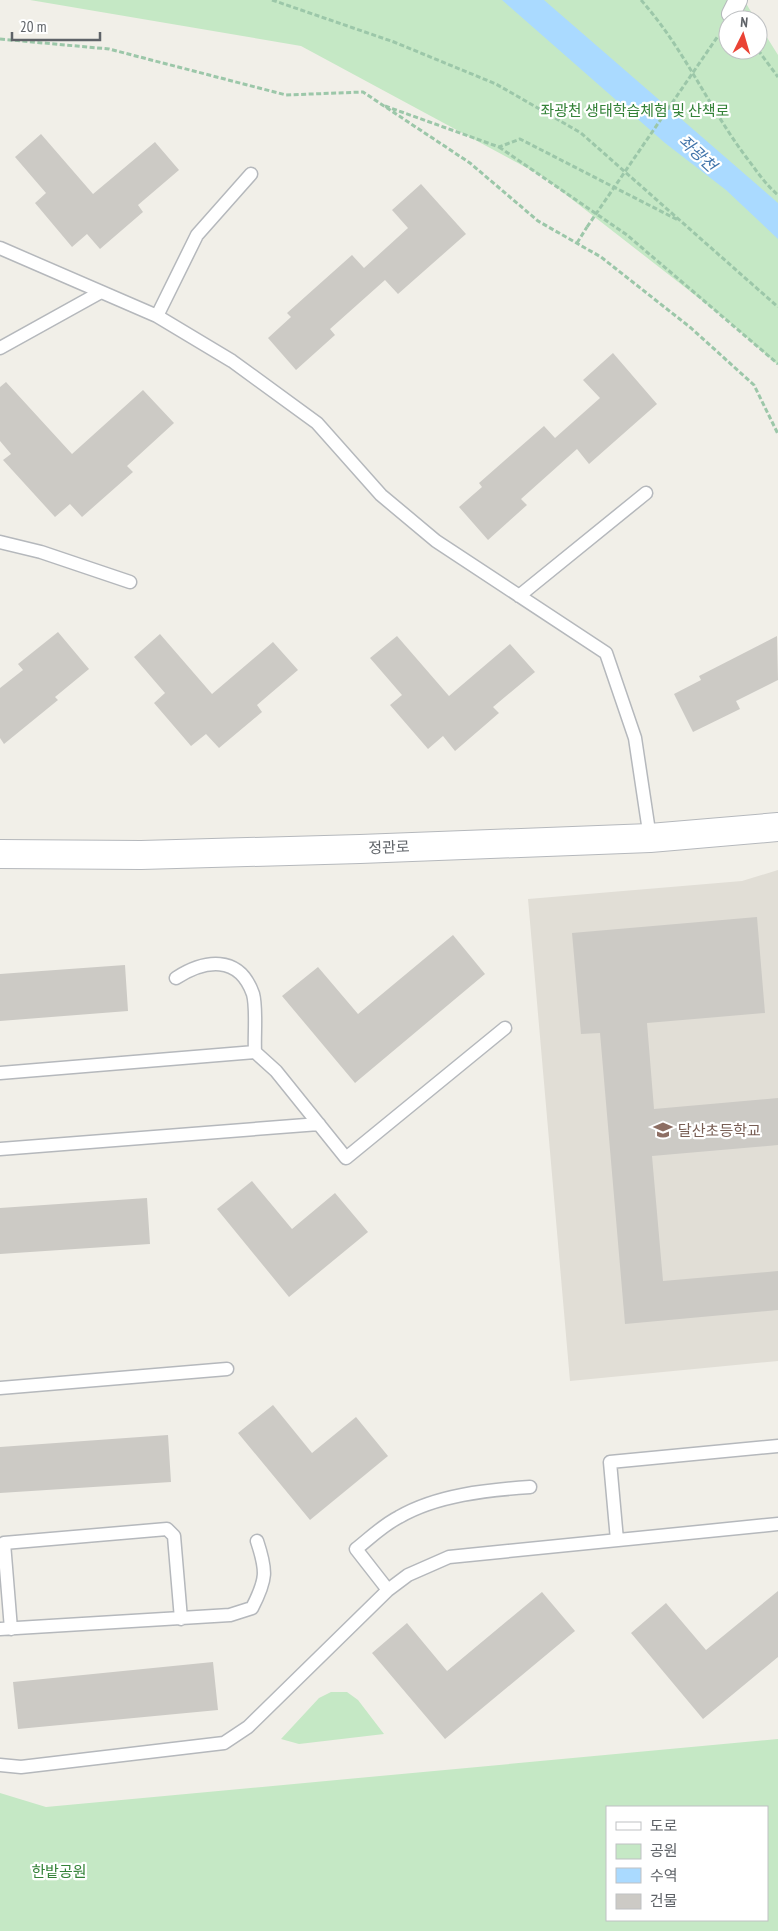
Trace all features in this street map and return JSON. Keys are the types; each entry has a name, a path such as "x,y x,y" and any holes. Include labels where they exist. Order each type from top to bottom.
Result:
{"street":[{"name":"정관로","path":"0,854 141,855 650,838 778,827"}],"lane":[{"path":"157,316 197,235 251,174"},
{"path":"0,248 157,316 232,361 317,423 381,495 436,541 606,653 635,738 650,838"},
{"path":"0,348 101,292"},
{"path":"519,596 646,493"},
{"path":"0,542 41,552 130,582"},
{"path":"176,978 191,968 210,963 225,965 238,972 253,995 255,1052"},
{"path":"0,1073 255,1052 276,1070 346,1158 505,1028"},
{"path":"0,1149 319,1124"},
{"path":"0,1388 227,1369"},
{"path":"617,1540 610,1462 778,1446"},
{"path":"388,1590 356,1549 376,1532 400,1516 424,1506 471,1494 530,1487"},
{"path":"0,1765 21,1767 224,1743 236,1737 248,1727 388,1590 432,1563 461,1554 778,1524"},
{"path":"181,1618 174,1536 166,1529 4,1542 6,1629 230,1616 252,1608 261,1590 265,1566 257,1541"}],"path":[{"path":"272,0 394,42 496,84 581,133 778,307"},
{"path":"641,0 662,24 725,128 769,187 778,195"},
{"path":"577,243 718,36"},
{"path":"0,39 109,49 286,95 363,92 470,163 538,221 601,257 691,328 754,385 778,434"},
{"path":"765,60 778,77"},
{"path":"380,104 500,147 627,235 778,364"},
{"path":"500,147 520,139 684,223"}],"shaded area":[{"name":"달산초등학교","path":"778,870 778,1361 570,1381 528,899 742,881"}],"green space":[{"name":"좌광천 생태학습체험 및 산책로","path":"30,0 744,0 750,10 718,10 718,60 768,60 768,39 778,55 778,365 727,320 542,176 301,46"},
{"path":"331,1692 347,1692 358,1700 384,1734 299,1744 281,1739 319,1698"},
{"name":"한밭공원","path":"778,1739 778,1931 0,1931 0,1793 46,1807"}],"water":[{"name":"좌광천","path":"502,0 544,0 778,203 778,239 726,190 665,143"}],"building":[{"path":"41,134 93,194 155,142 179,170 138,205 143,212 100,249 87,234 72,247 35,203 46,193 15,157"},
{"path":"421,184 466,234 398,294 385,280 330,329 335,335 296,370 268,338 291,317 287,313 352,255 364,268 408,228 392,210"},
{"path":"613,353 657,404 589,464 577,449 521,499 527,505 488,540 459,507 482,487 479,483 544,426 555,438 600,398 583,380"},
{"path":"6,382 72,454 143,390 174,423 127,466 133,472 82,517 70,504 55,517 3,460 11,454 0,441 0,387"},
{"path":"58,632 89,669 55,697 58,700 4,744 0,738 0,688 23,670 18,664"},
{"path":"160,634 212,694 273,642 298,670 257,705 262,712 219,748 206,734 191,746 154,703 165,693 134,657"},
{"path":"397,636 449,696 510,644 535,672 493,707 499,713 455,751 443,736 428,749 390,705 402,695 370,658"},
{"path":"777,636 778,680 736,701 740,709 693,732 674,694 701,680 699,676"},
{"path":"757,917 765,1013 647,1023 654,1109 778,1098 778,1145 652,1156 663,1281 778,1271 778,1310 625,1324 600,1033 581,1034 572,933"},
{"path":"453,935 485,974 355,1083 282,996 318,967 358,1014"},
{"path":"125,965 128,1011 0,1021 0,974"},
{"path":"252,1181 292,1229 335,1193 368,1232 289,1297 217,1209"},
{"path":"147,1198 150,1244 0,1254 0,1208"},
{"path":"273,1405 312,1453 356,1417 388,1456 310,1520 238,1433"},
{"path":"168,1435 171,1482 0,1493 0,1447"},
{"path":"778,1591 778,1657 703,1719 631,1633 666,1603 706,1650"},
{"path":"542,1592 575,1631 445,1739 372,1653 407,1623 447,1671"},
{"path":"213,1662 218,1710 18,1729 13,1682"}],"place":[{"name":"달산초등학교","path":"663,1130"}]}
